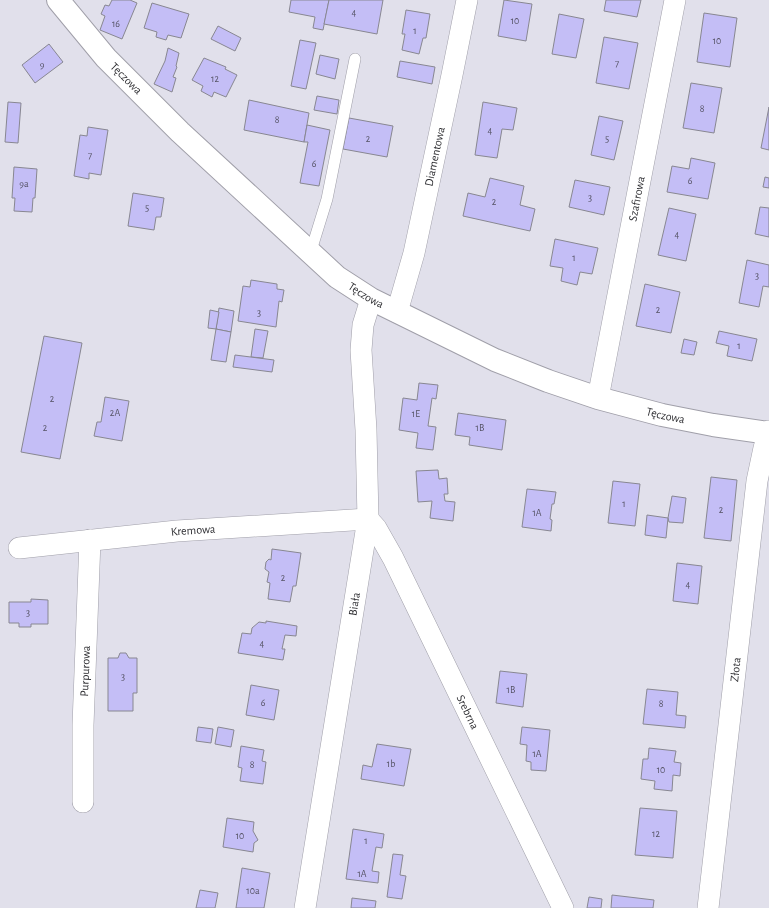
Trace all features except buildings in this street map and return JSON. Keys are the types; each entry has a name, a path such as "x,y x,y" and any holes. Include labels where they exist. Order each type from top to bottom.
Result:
{"street":[{"name":"Tęczowa","path":"59,0 106,58 174,127 310,254 337,277 371,299 495,360 548,381 598,398 670,417 713,425 769,432"},
{"name":"Diamentowa","path":"397,312 414,253 467,0"},
{"name":"Szafirowa","path":"598,398 675,0"},
{"name":"Biała","path":"305,908 368,519 366,430 361,350 363,325 371,299"},
{"name":"Złota","path":"708,908 757,480 769,432"},
{"name":"Kremowa","path":"19,548 176,531 368,519"},
{"name":"Srebrna","path":"368,519 376,528 393,558 563,908"},
{"name":"Purpurowa","path":"83,802 83,725 90,540"}],"lane":[{"path":"310,254 327,199 355,59"}]}
